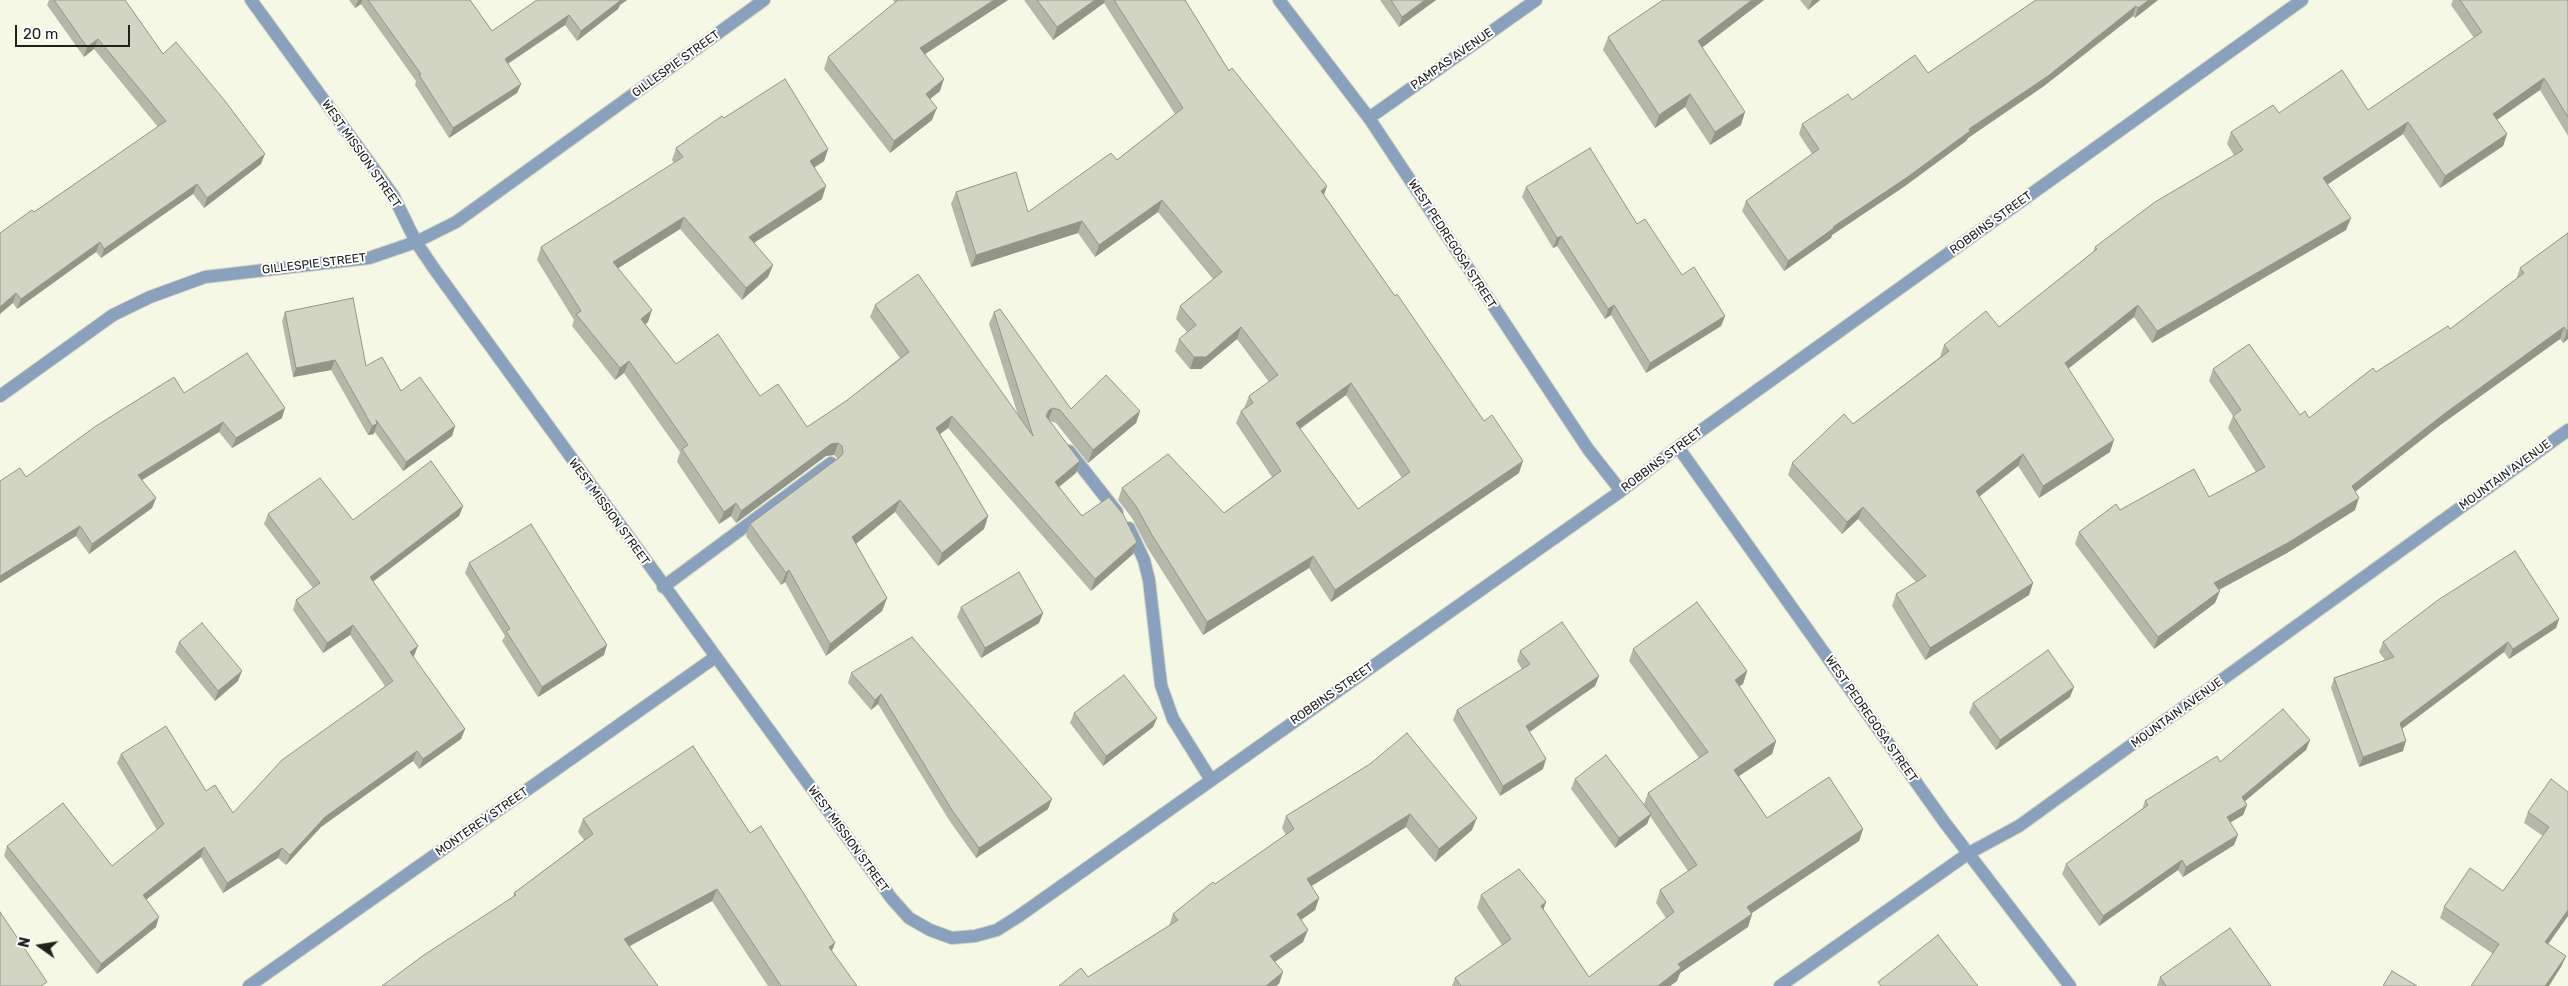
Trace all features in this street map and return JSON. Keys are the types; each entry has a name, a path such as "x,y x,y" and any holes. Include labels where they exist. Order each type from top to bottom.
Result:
{"street":[{"name":"WEST MISSION STREET","path":"251,0 393,196 416,242 714,658 892,899 909,918 930,930 952,938 975,936 997,930 1020,916"},
{"name":"GILLESPIE STREET","path":"0,396 113,315 150,297 205,277 368,258 416,242 456,222 764,0"},
{"name":"WEST PEDREGOSA STREET","path":"1279,0 1369,118 1588,448 1621,491"},
{"name":"PAMPAS AVENUE","path":"1369,118 1536,0"},
{"name":"ROBBINS STREET","path":"1020,916 1621,491 1678,447 2302,0"},
{"name":"MOUNTAIN AVENUE","path":"1780,986 1969,853 2020,826 2568,430"},
{"path":"1061,442 1125,522 1135,539 1150,580 1161,685 1173,719 1211,780"},
{"name":"WEST PEDREGOSA STREET","path":"1678,447 1969,853 2070,986"},
{"path":"663,587 831,463"},
{"name":"MONTEREY STREET","path":"250,986 714,658"}],"building":[{"path":"54,0 125,0 163,54 176,42 225,101 265,154 207,198 197,184 104,249 100,242 21,299 16,293 0,307 0,233 32,210 34,212 166,121 98,39 87,47"},
{"path":"368,0 470,0 492,31 537,0 621,0 581,31 569,15 505,59 521,84 453,128 419,75 421,74"},
{"path":"898,0 994,0 920,48 944,79 926,94 937,108 894,141 828,57"},
{"path":"1037,0 1095,0 1057,27"},
{"path":"1114,0 1185,0 1229,71 1232,68 1327,186 1321,191 1395,296 1397,294 1484,421 1492,415 1523,461 1335,590 1313,556 1207,622 1136,506 1122,488 1168,454 1224,513 1281,471 1241,411 1253,403 1249,396 1278,375 1241,327 1206,357 1194,357 1179,339 1196,325 1180,306 1222,272 1162,200 1099,245 1082,221 976,255 956,192 1016,172 1028,212 1111,153 1117,160 1183,108","holes":["1351,383 1410,472 1358,509 1296,423"]},
{"path":"1391,0 1425,0 1402,17"},
{"path":"1663,0 1752,0 1698,41 1745,112 1715,132 1690,94 1659,115 1608,37"},
{"path":"2036,0 2149,0 2138,8 2136,6 2048,76 1969,129 1970,131 1909,176 1833,227 1788,261 1746,201 1819,149 1802,124 1848,94 1852,100 1915,55 1928,73"},
{"path":"2460,0 2568,0 2568,117 2544,78 2493,114 2507,134 2445,176 2408,122 2323,178 2351,218 2157,331 2138,305 2065,363 2114,440 2043,486 2023,454 1976,491 2033,583 1930,648 1896,594 1926,576 1863,507 1847,522 1792,463 1844,414 1853,424 1949,351 1944,345 1986,311 1999,327 2097,249 2095,247 2155,202 2243,150 2231,132 2273,105 2279,113 2342,70 2368,110 2482,32"},
{"path":"785,79 828,149 810,161 826,186 749,237 773,265 746,288 684,217 613,262 652,310 641,319 676,364 718,334 760,396 778,384 807,427 846,401 909,352 875,305 918,274 1033,436 994,312 1000,309 1071,409 1106,375 1140,411 1093,450 1060,410 1053,408 1049,410 1046,416 1080,461 1055,482 1082,516 1109,497 1123,514 1137,542 1095,579 952,416 936,428 988,516 942,553 900,500 852,537 887,598 830,644 789,570 786,573 750,524 840,457 843,453 842,446 838,443 831,444 741,511 736,503 724,512 682,449 688,445 629,361 620,368 576,314 581,311 541,247 683,157 676,148 722,116 724,118"},
{"path":"1590,148 1637,224 1645,219 1682,275 1694,267 1725,316 1650,363 1614,305 1608,309 1561,236 1557,238 1526,187"},
{"path":"2568,233 2567,331 2564,327 2444,414 2352,486 2359,498 2291,541 2214,583 2220,591 2158,637 2079,532 2116,504 2120,510 2194,469 2209,497 2265,467 2233,416 2241,410 2213,369 2249,344 2300,415 2305,411 2309,418 2373,368 2376,372 2448,326 2450,329 2524,273 2520,268"},
{"path":"353,298 366,366 382,357 401,391 420,377 455,426 406,462 376,420 377,424 372,426 335,360 296,368 285,312"},
{"path":"247,353 285,408 236,438 223,422 138,475 156,498 92,544 80,526 0,576 0,481 20,468 26,477 96,426 174,377 184,393"},
{"path":"431,461 463,506 370,577 418,646 410,652 465,729 423,759 417,751 325,817 290,855 282,848 227,883 204,847 143,895 159,917 101,964 7,846 63,803 112,866 164,824 121,754 166,726 206,791 215,785 233,813 282,760 393,681 353,625 327,643 296,600 320,583 268,514 320,478 353,520"},
{"path":"531,524 607,645 542,687 506,631 510,629 469,563"},
{"path":"2515,551 2559,619 2513,649 2508,642 2400,723 2406,741 2363,757 2334,678 2394,657 2383,642 2438,600"},
{"path":"1019,572 1043,613 985,648 961,607"},
{"path":"1697,602 1747,671 1735,680 1776,741 1734,770 1767,818 1829,777 1863,829 1747,907 1752,914 1678,964 1681,968 1658,986 1461,986 1455,978 1511,939 1481,895 1519,869 1546,902 1541,906 1589,977 1674,912 1660,890 1697,865 1648,793 1708,752 1633,649"},
{"path":"1562,622 1599,676 1526,726 1546,759 1503,786 1457,710 1530,664 1520,651"},
{"path":"202,623 242,671 218,691 179,642"},
{"path":"912,637 1052,799 979,848 952,810 881,694 875,700 851,673"},
{"path":"2048,650 2074,687 2000,740 1973,703"},
{"path":"1124,675 1157,718 1106,756 1074,713"},
{"path":"2283,709 2310,740 2242,797 2247,805 2227,817 2238,835 2186,867 2182,860 2103,916 2066,864 2148,805 2145,801 2217,756 2220,762"},
{"path":"1407,733 1477,818 1439,849 1410,814 1307,879 1319,898 1297,914 1308,930 1270,956 1283,972 1266,986 1059,986 1081,968 1088,977 1178,920 1173,914 1213,882 1215,884 1294,829 1286,816 1370,764"},
{"path":"693,746 750,833 761,826 835,943 829,947 857,986 781,986 717,889 624,939 658,986 382,986 424,955 516,895 514,893 593,834 583,819"},
{"path":"1606,755 1651,814 1619,838 1575,779"},
{"path":"2551,779 2568,792 2568,910 2545,942 2566,956 2545,986 2471,986 2499,944 2444,907 2470,868 2503,891 2549,827 2528,812"},
{"path":"0,912 47,982 41,986 0,986"},
{"path":"2230,928 2271,986 2166,986 2160,977"},
{"path":"1938,935 1978,986 1881,986 1878,982"},
{"path":"2392,971 2417,986 2383,986"}]}
